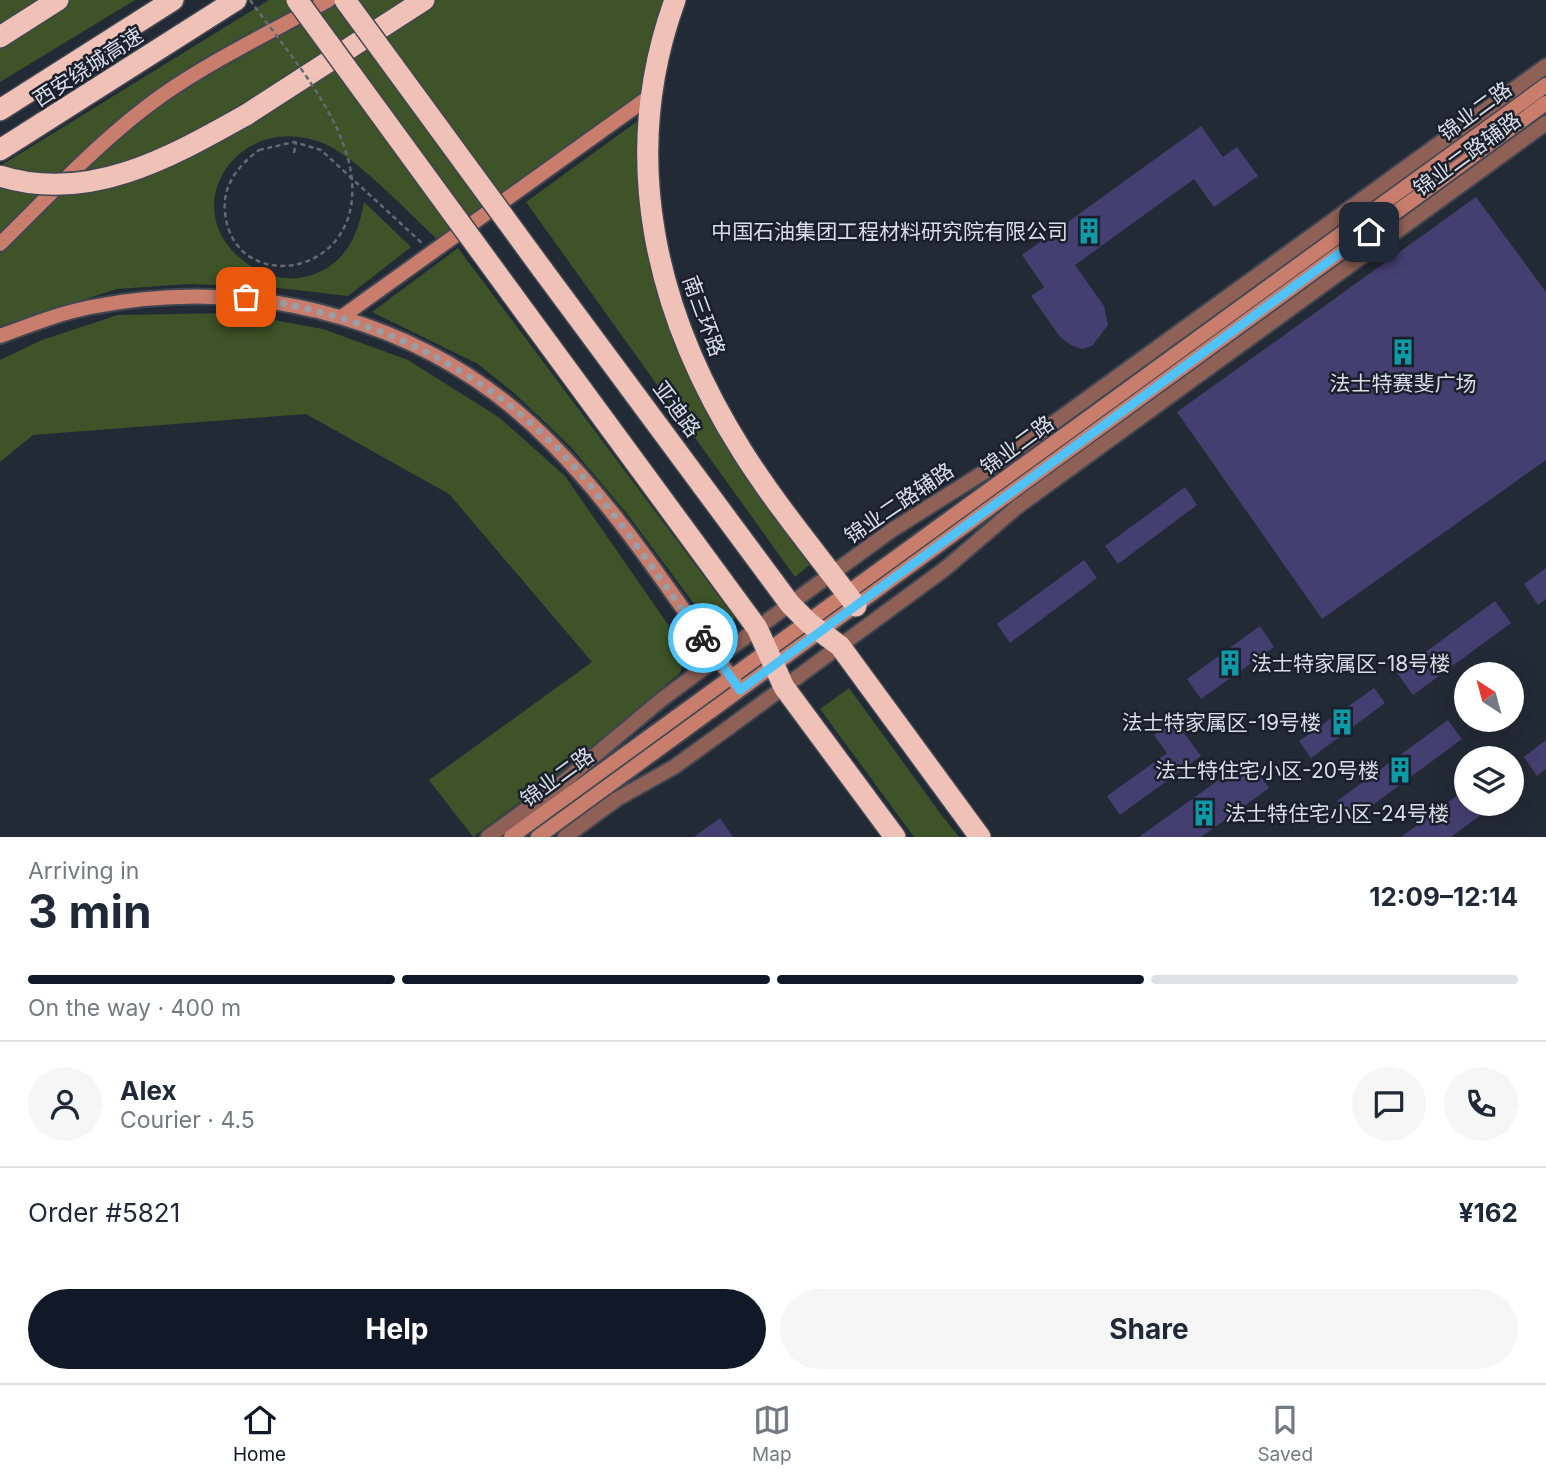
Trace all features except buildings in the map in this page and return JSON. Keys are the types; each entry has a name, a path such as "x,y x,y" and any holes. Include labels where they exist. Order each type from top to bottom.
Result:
{"highway":[{"path":"0,37 58,0"},
{"name":"西安绕城高速","path":"0,110 173,0"},
{"name":"西安绕城高速","path":"0,150 236,0"},
{"path":"297,0 757,628 784,687 895,837"},
{"name":"亚迪路","path":"345,0 790,604 840,646 980,837"},
{"path":"0,176 46,184 100,181 176,154 246,115 424,0"},
{"name":"南三环路","path":"675,0 658,51 649,97 647,184 661,270 679,330 709,393 744,454 851,600"}],"main road":[{"path":"0,244 112,134 162,96 329,0"},
{"name":"锦业二路","path":"538,837 740,690 773,658 1546,85"},
{"path":"343,316 649,97"},
{"name":"锦业二路","path":"851,600 1546,103"},
{"path":"0,336 89,307 167,297 246,297 300,305 343,316 395,335 469,375 542,434 601,499 740,690"},
{"name":"锦业二路","path":"511,837 731,677 773,658"}],"street":[{"name":"锦业二路辅路","path":"488,837 563,782 717,657 892,530 997,464 1546,66"},
{"name":"锦业二路辅路","path":"565,837 617,799 674,767 784,687 946,568 1017,507 1546,123"}],"path":[{"path":"250,0 328,111 349,164 350,218 337,242 315,259 291,266 270,264 251,257 231,234 226,223 225,197 235,172 259,150 296,143 327,154 433,254"},
{"path":"294,153 296,143"}],"green space":[{"path":"0,0 135,0 0,82"},
{"path":"269,0 663,0 647,56 642,93 440,242 369,175 327,145 295,137 266,140 242,152 224,171 215,194 216,220 227,244 258,270 288,278 304,277 324,270 342,256 354,237 364,202 411,247 348,296 270,287 189,284 117,289 0,326 0,166"},
{"path":"639,120 638,184 644,239 656,291 695,387 749,476 812,563 795,577 526,202"},
{"path":"458,248 735,618 715,632 628,515 570,446 514,393 478,364 372,312"},
{"path":"234,313 323,329 408,360 500,418 565,476 687,652 680,673 573,762 473,837 429,780 592,662 449,494 306,414 33,435 0,462 0,360 42,340 118,315"},
{"path":"849,688 959,837 914,837 820,709"}],"way so far":[{"path":"246,297 300,305 343,316 395,335 469,375 498,396 523,416 578,471 703,638"}],"place":[{"name":"中国石油集团工程材料研究院有限公司","path":"1089,231"},
{"name":"法士特赛斐广场","path":"1403,352"},
{"name":"法士特家属区-18号楼","path":"1230,663"},
{"name":"法士特家属区-19号楼","path":"1342,722"},
{"name":"法士特住宅小区-20号楼","path":"1400,770"},
{"name":"法士特住宅小区-24号楼","path":"1204,813"}],"route":[{"path":"703,638 740,690 1369,232"}]}
